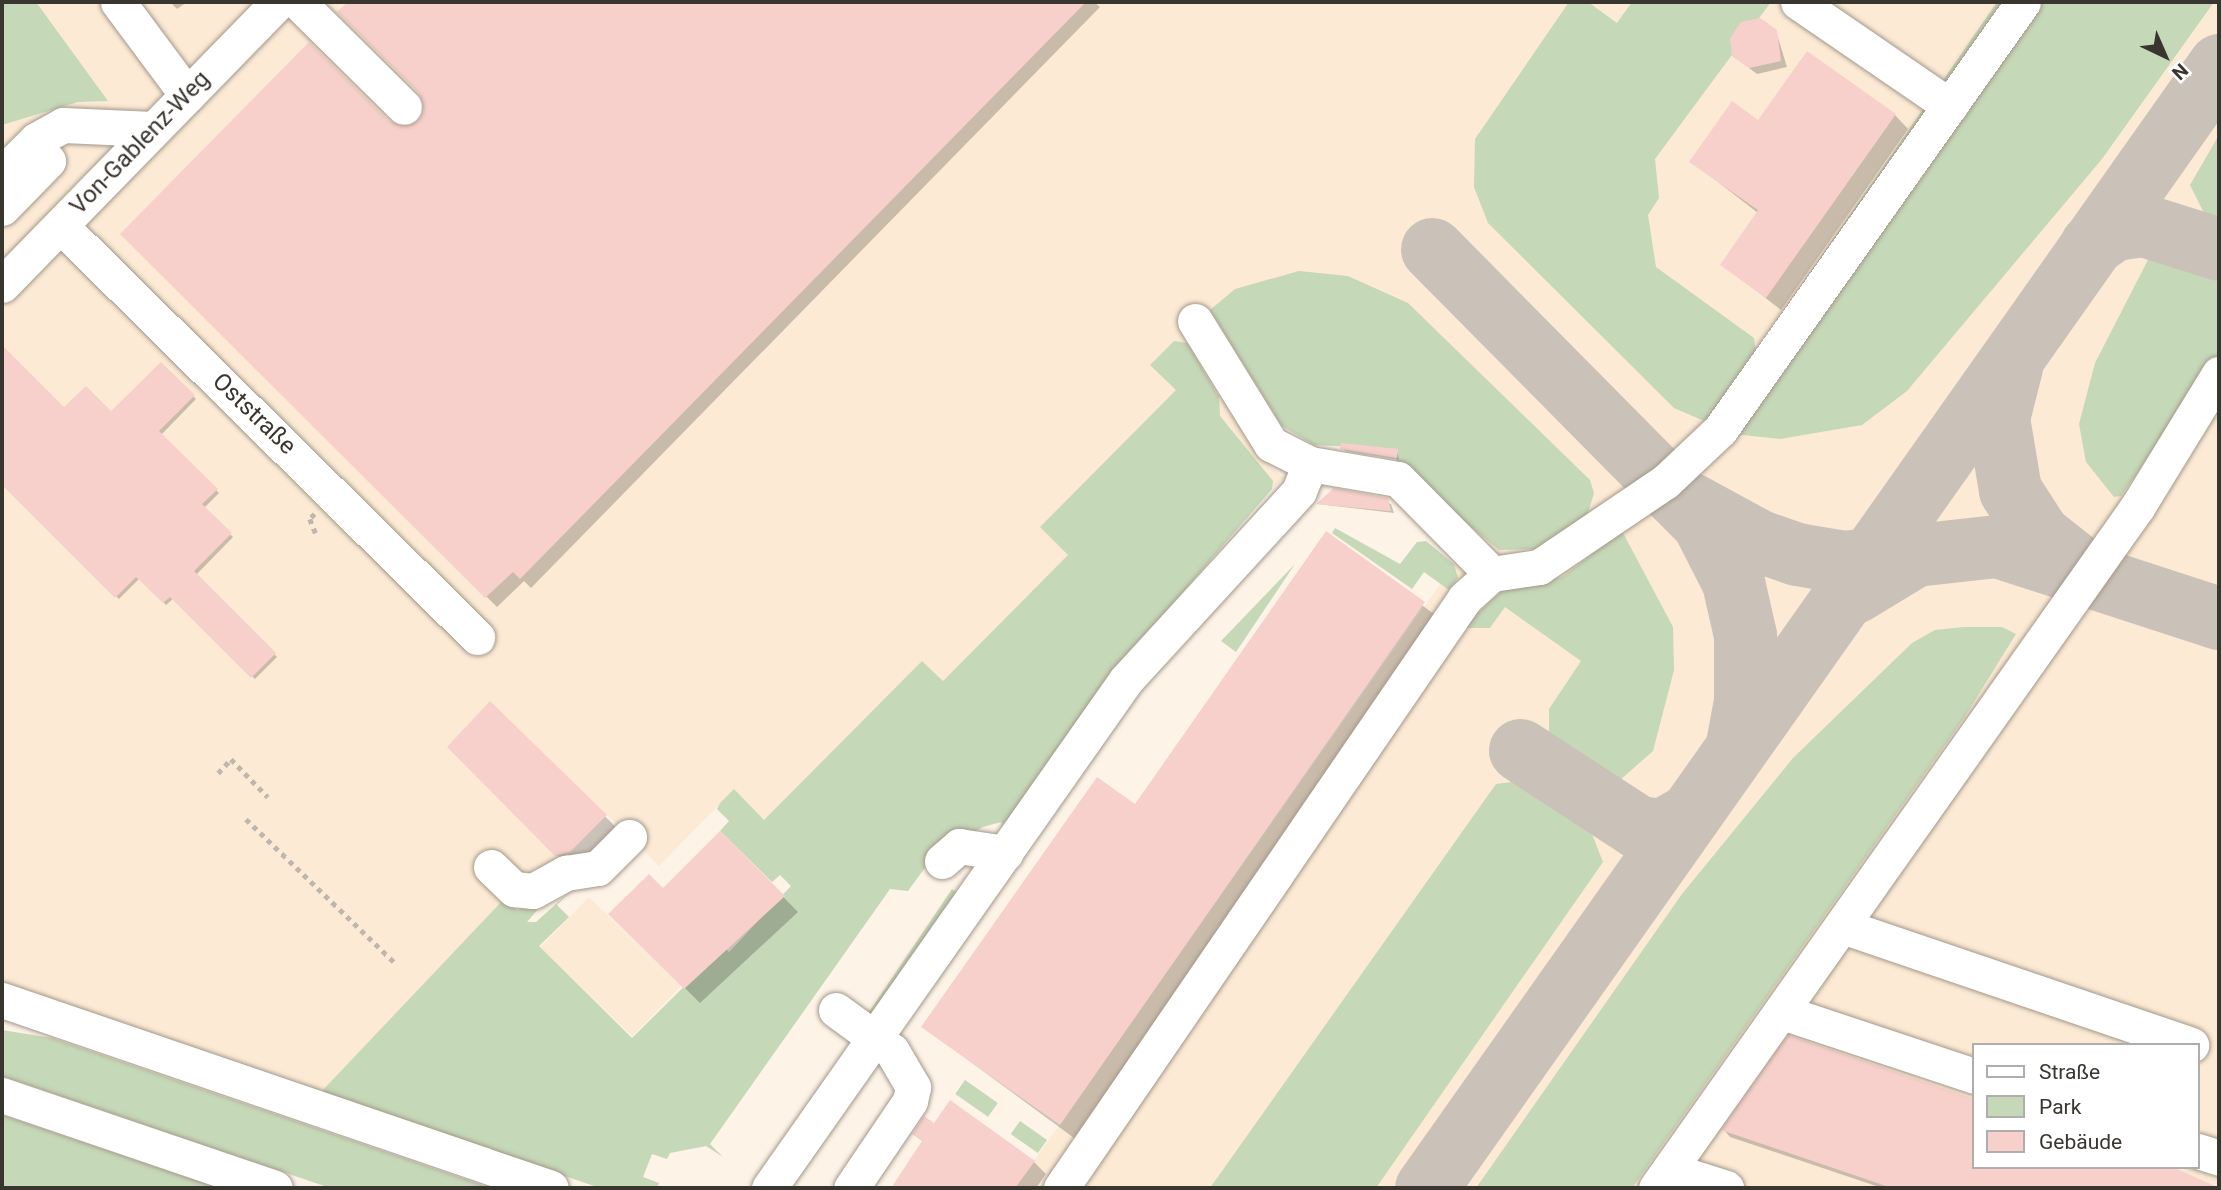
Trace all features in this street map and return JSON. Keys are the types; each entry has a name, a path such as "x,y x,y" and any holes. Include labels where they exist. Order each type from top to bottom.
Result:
{"lane":[{"path":"118,2 187,95"},
{"name":"Von-Gablenz-Weg","path":"2,285 278,2"},
{"path":"298,2 404,107"},
{"path":"1798,2 1951,106"},
{"path":"1061,1188 1465,598 1492,574 1539,567 1565,554 1666,481 1720,430 2023,2"},
{"path":"2,174 48,131 89,124 153,129"},
{"path":"2,208 89,124"},
{"name":"Oststraße","path":"61,226 445,605 484,630"},
{"path":"1195,321 1271,444 1310,464 1398,479 1492,574"},
{"path":"1726,1188 1662,1179 2138,506 2219,374"},
{"path":"769,1188 1126,680 1299,491 1310,464"},
{"path":"491,866 514,889 533,891 566,873 598,868 629,837"},
{"path":"942,861 959,846 1005,853"},
{"path":"1842,926 2184,1043"},
{"path":"8,1005 551,1188"},
{"path":"836,1010 901,1060 913,1087 910,1101 850,1188"},
{"path":"1782,1012 1972,1075"},
{"path":"2200,1048 2219,1055"},
{"path":"2,1095 275,1188"},
{"path":"2200,1152 2219,1158"}],"path":[{"path":"218,773 231,759 268,797"},
{"path":"246,819 397,965"}],"shaded area":[{"path":"2,2 2219,2 2219,1188 1015,1188 1474,536 1396,465 1398,449 1314,445 1270,414 1260,456 1283,478 1249,512 802,887 720,804 659,866 607,815 544,875 535,867 320,1093 2,984"},
{"path":"589,897 681,986 632,1036 540,947"}],"green space":[{"path":"2,2 36,2 108,101 78,102 2,125"},
{"path":"1569,2 1588,2 1617,23 1632,2 1771,2 1655,159 1659,198 1648,215 1656,267 1754,338 1756,351 1997,2 2214,2 2102,159 1907,391 1862,425 1780,439 1734,434 1674,408 1488,223 1474,187 1475,139"},
{"path":"2219,135 2219,220 2204,213 2190,185"},
{"path":"2150,256 2219,279 2219,355 2121,496 2114,497 2086,462 2079,424 2095,363"},
{"path":"1299,271 1348,276 1408,303 1590,480 1594,493 1587,516 1538,549 1499,550 1396,465 1398,449 1314,445 1282,426 1210,310 1235,289"},
{"path":"1174,341 1187,343 1219,397 1220,416 1273,481 1272,489 1117,668 1004,828 1001,822 983,827 935,854 908,891 890,889 710,1144 723,1157 706,1146 670,1153 667,1159 652,1154 643,1177 659,1183 657,1188 600,1188 320,1093 505,898 517,910 547,899 527,922 536,922 576,886 557,905 569,917 539,946 632,1038 724,947 729,952 791,886 780,875 772,882 720,831 729,821 717,809 720,803 734,789 764,820 922,661 943,681 1068,555 1040,527 1176,390 1150,365"},
{"path":"1335,528 1400,564 1417,542 1426,541 1454,564 1458,578 1449,590 1424,572 1412,589 1332,533"},
{"path":"1622,531 1673,627 1674,670 1653,751 1619,781 1549,738 1549,709 1581,661 1505,607 1490,628 1463,628 1500,592 1562,577"},
{"path":"1295,564 1236,652 1221,641"},
{"path":"2002,627 2016,634 1964,718 1632,1188 1476,1188 1682,894 1793,758 1912,643 1935,630"},
{"path":"1512,782 1590,829 1603,862 1376,1188 1210,1188 1496,784"},
{"path":"952,889 958,893 869,1025 863,1021"},
{"path":"2,1030 52,1038 491,1188 330,1188 2,1076"},
{"path":"965,1080 998,1103 988,1117 955,1094"},
{"path":"2,1115 219,1188 2,1188"},
{"path":"1020,1121 1047,1140 1038,1153 1011,1134"}],"building":[{"path":"348,2 1086,2 520,579 513,572 485,598 120,234 309,42 390,122 418,122 424,111 419,93 337,12"},
{"path":"1760,18 1777,30 1781,61 1749,68 1732,56 1730,38 1741,22"},
{"path":"1807,51 1896,114 1766,298 1720,265 1758,210 1689,162 1732,101 1758,120"},
{"path":"2,345 64,407 86,386 111,411 161,362 195,395 159,431 218,489 202,504 232,533 194,571 276,653 251,678 170,597 163,603 136,577 115,598 2,485"},
{"path":"1341,443 1398,449 1397,458 1340,449"},
{"path":"1334,488 1388,498 1391,511 1316,504"},
{"path":"1326,531 1425,602 1060,1125 921,1027 1097,777 1135,804"},
{"path":"490,701 607,815 570,852 555,856 447,747"},
{"path":"720,831 785,896 684,989 608,914 649,874 663,888"},
{"path":"1788,1035 1972,1098 1972,1169 2177,1169 2219,1188 1892,1188 1721,1130"},
{"path":"950,1100 1035,1161 1015,1188 891,1188 922,1141 912,1134 924,1116 934,1123"}],"taxiway":[{"path":"1426,1188 2219,65"},
{"path":"2091,245 2114,229 2143,225 2219,249"},
{"path":"1432,249 1703,523 1733,582 1745,635 1745,701 1737,744"},
{"path":"2011,367 1998,418 2010,490 2039,535 2077,565"},
{"path":"1689,503 1759,541 1797,554 1844,562 1901,555"},
{"path":"1854,592 1915,555 1997,546 2219,618"},
{"path":"1520,750 1638,827 1662,830 1690,814"}]}
